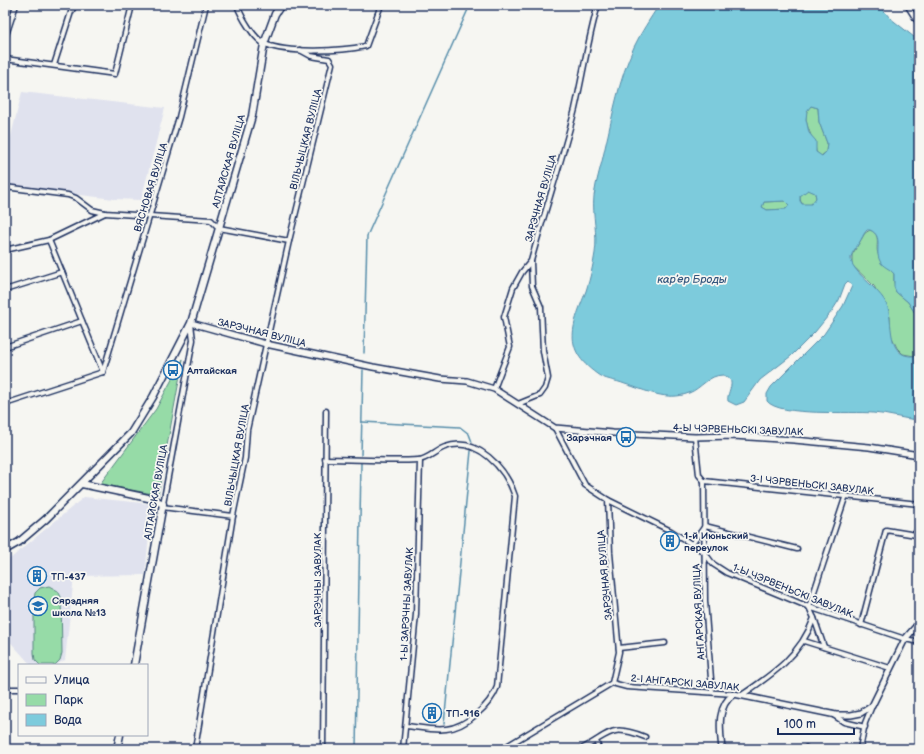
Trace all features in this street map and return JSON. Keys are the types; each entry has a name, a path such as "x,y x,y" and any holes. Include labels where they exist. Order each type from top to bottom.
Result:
{"main road":[{"name":"АЛТАЙСКАЯ ВУЛІЦА","path":"5,550 19,542 46,519 131,433 142,417 191,323 252,116 264,44 275,14 281,5"},
{"path":"82,484 153,499 162,505"},
{"name":"АЛТАЙСКАЯ ВУЛІЦА","path":"134,664 162,505"},
{"path":"117,749 120,736"}],"street":[{"path":"5,38 16,5"},
{"path":"54,65 71,12 75,5"},
{"path":"5,59 115,74 132,5"},
{"name":"ВЯСНОВАЯ ВУЛІЦА","path":"103,372 179,117 206,5"},
{"path":"237,5 242,19 264,44 278,48 300,50 354,48 366,46 381,5"},
{"name":"ЗАРЭЧНАЯ ВУЛІЦА","path":"494,389 510,347 504,317 513,288 522,272 532,261 575,109 586,60 590,33 598,5"},
{"path":"907,5 919,24"},
{"name":"ВІЛЬЧЫЦКАЯ ВУЛІЦА","path":"195,749 233,516 245,458 247,430 289,242 332,64 329,59 311,56 300,50"},
{"path":"5,187 68,195 76,198 92,210 105,213 212,220 219,228 289,242"},
{"path":"5,250 49,240 105,213"},
{"path":"5,404 103,372 49,240"},
{"path":"518,404 540,395 545,388 548,378 543,351 541,307 532,286 532,261"},
{"path":"5,290 62,272"},
{"path":"5,347 82,321"},
{"name":"ЗАРЭЧНАЯ ВУЛІЦА","path":"191,323 266,344 373,367 467,381 494,389 556,428"},
{"name":"АЛТАЙСКАЯ ВУЛІЦА","path":"162,505 193,340 191,323"},
{"name":"ЗАРЭЧНЫ ЗАВУЛАК","path":"323,749 326,411"},
{"path":"556,428 585,485 608,500"},
{"name":"4-Ы ЧЭРВЕНЬСКІ ЗАВУЛАК","path":"556,428 695,437 733,436 794,440 869,447 919,455"},
{"name":"АНГАРСКАЯ ВУЛІЦА","path":"695,437 699,475 704,481 704,552 707,642 712,692"},
{"path":"325,459 420,460 444,447 456,443 473,447 490,458 506,476 515,496 496,687 494,693 486,706 455,728 444,729 406,726"},
{"name":"1-Ы ЗАРЭЧНЫ ЗАВУЛАК","path":"403,749 416,614 420,460"},
{"name":"3-І ЧЭРВЕНЬСКІ ЗАВУЛАК","path":"704,481 919,504"},
{"path":"824,647 809,607 846,495"},
{"name":"ЗАРЭЧНАЯ ВУЛІЦА","path":"608,500 610,553 619,648 612,683"},
{"name":"1-Ы ЧЭРВЕНЬСКІ ЗАВУЛАК","path":"608,500 671,531 704,552 713,564 727,573 809,607 861,626 919,642"},
{"path":"162,505 233,516"},
{"path":"861,626 886,530 916,535 919,522"},
{"path":"692,544 704,526 797,549"},
{"path":"742,695 776,672 804,641 814,618"},
{"path":"860,749 872,706 905,639 919,623"},
{"path":"804,641 890,668"},
{"path":"619,648 665,643"},
{"path":"502,749 612,683"},
{"name":"2-І АНГАРСКІ ЗАВУЛАК","path":"612,683 627,687 742,695 832,714 852,716 861,713 872,706"},
{"path":"5,690 18,689"},
{"path":"722,749 722,714 726,699 734,694"},
{"path":"832,714 844,722 865,727"},
{"path":"581,749 614,730 622,730 645,737"},
{"path":"596,741 599,749"}],"shaded area":[{"path":"22,92 165,108 141,200 114,199 5,186 5,160"},
{"name":"Сярэдняя школа №13","path":"84,497 152,504 145,575 74,576 65,660 58,664 30,664 5,636 5,563"}],"green space":[{"path":"811,106 818,108 819,122 827,143 826,152 821,156 816,152 806,122 807,111"},
{"path":"808,190 815,195 816,198 811,205 808,206 801,201 800,198 805,191"},
{"path":"785,201 789,205 786,209 767,210 762,207 764,202"},
{"path":"870,230 874,232 877,237 878,254 894,274 896,292 908,302 915,313 915,335 918,348 917,353 914,356 903,354 897,348 890,333 890,317 874,286 852,265 852,255 865,233"},
{"path":"183,359 158,495 100,484 156,409"},
{"path":"49,586 58,591 61,597 62,653 60,660 56,664 39,664 35,660 34,600 35,593 40,588"}],"water":[{"name":"карʼер Броды","path":"659,5 879,5 890,18 919,41 919,420 873,413 800,411 774,406 767,401 767,394 771,387 824,334 843,306 852,286 848,281 845,284 839,300 832,311 815,332 791,356 760,380 744,402 736,405 728,401 731,383 728,377 723,375 709,379 694,391 689,393 664,396 600,376 578,355 574,345 574,325 589,282 595,253 596,239 594,196 596,184 624,72 637,41","holes":["811,106 818,108 819,122 827,143 826,152 822,156 816,152 816,141 809,133 806,119 807,111","808,190 815,193 816,198 811,204 802,204 800,201 800,196","785,201 789,205 786,209 767,210 762,207 764,202","867,230 870,230 877,236 878,257 881,263 894,274 894,287 896,292 908,302 915,313 915,335 918,347 917,353 914,356 905,355 899,351 895,345 892,337 887,305 878,292 855,268 852,262 852,253"]}],"waterway":[{"path":"364,353 367,236 470,5"},
{"path":"361,455 363,370"},
{"path":"362,422 460,427 469,434 472,442"},
{"path":"444,724 471,451"},
{"path":"356,749 361,463"}],"place":[{"name":"Алтайская","path":"173,370"},
{"name":"Зарэчная","path":"626,437"},
{"name":"1-й Июньский переулок","path":"670,541"},
{"name":"ТП-437","path":"37,576"},
{"name":"Сярэдняя школа №13","path":"38,606"},
{"name":"ТП-916","path":"432,713"}]}
